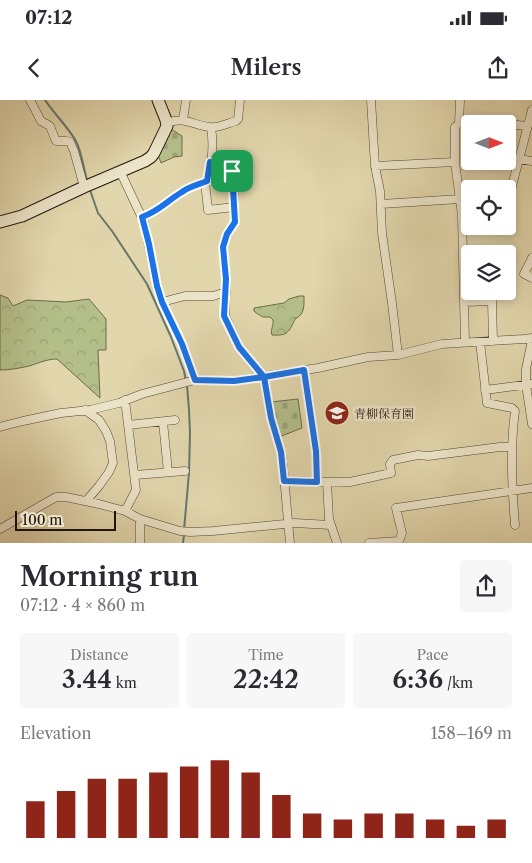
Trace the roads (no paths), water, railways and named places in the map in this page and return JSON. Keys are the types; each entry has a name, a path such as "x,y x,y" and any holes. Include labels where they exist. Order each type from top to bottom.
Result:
{"street":[{"path":"30,100 41,121 50,126 54,139 56,141 70,142 88,185"},
{"path":"0,222 22,216 151,157 167,126 158,100"},
{"path":"183,120 186,100"},
{"path":"167,124 176,120 183,120 211,128 237,120 240,100"},
{"path":"371,100 382,233 398,355"},
{"path":"381,204 460,199 455,162 455,127 459,122 460,100"},
{"path":"513,180 532,110"},
{"path":"516,123 530,121"},
{"path":"142,217 154,212 191,186 205,182 208,179 212,139 211,128"},
{"path":"518,159 532,161"},
{"path":"210,162 231,168 233,174 235,222 227,234 223,247 226,279 224,313 239,347 264,377 271,418 281,452 290,543"},
{"path":"375,166 455,162"},
{"path":"120,172 142,217 148,237 157,286 162,302 182,344 191,381"},
{"path":"205,182 208,210 234,207"},
{"path":"465,342 466,235"},
{"path":"532,258 524,274 532,278"},
{"path":"162,302 186,296 214,296 226,292"},
{"path":"464,302 492,301 493,341"},
{"path":"0,427 61,413 90,410 191,381 234,381 264,377 368,357 398,355 442,344 532,339 526,370 532,424"},
{"path":"480,342 488,403 512,408 516,411 512,432 515,525"},
{"path":"304,370 316,451 317,482"},
{"path":"485,390 529,384"},
{"path":"125,400 136,490 125,511"},
{"path":"85,410 99,420 106,431 110,441 113,463 100,486 86,501"},
{"path":"128,425 175,420"},
{"path":"163,422 168,472"},
{"path":"284,481 350,482 391,473 390,464 393,460 418,455 428,456 512,447"},
{"path":"135,475 185,471"},
{"path":"327,482 330,525 337,543"},
{"path":"369,543 399,541 402,533 396,508 532,488"},
{"path":"0,529 56,498 66,497 125,511 140,519 180,531 222,530 295,522 330,525"},
{"path":"140,519 140,543"}],"waterway":[{"path":"45,100 75,140 80,151 87,180"},
{"path":"90,190 98,213 147,284 171,337 186,381"},
{"path":"184,530 190,433 187,385"},
{"path":"183,543 184,535"}],"place":[{"name":"青柳保育園","path":"337,413"}]}
